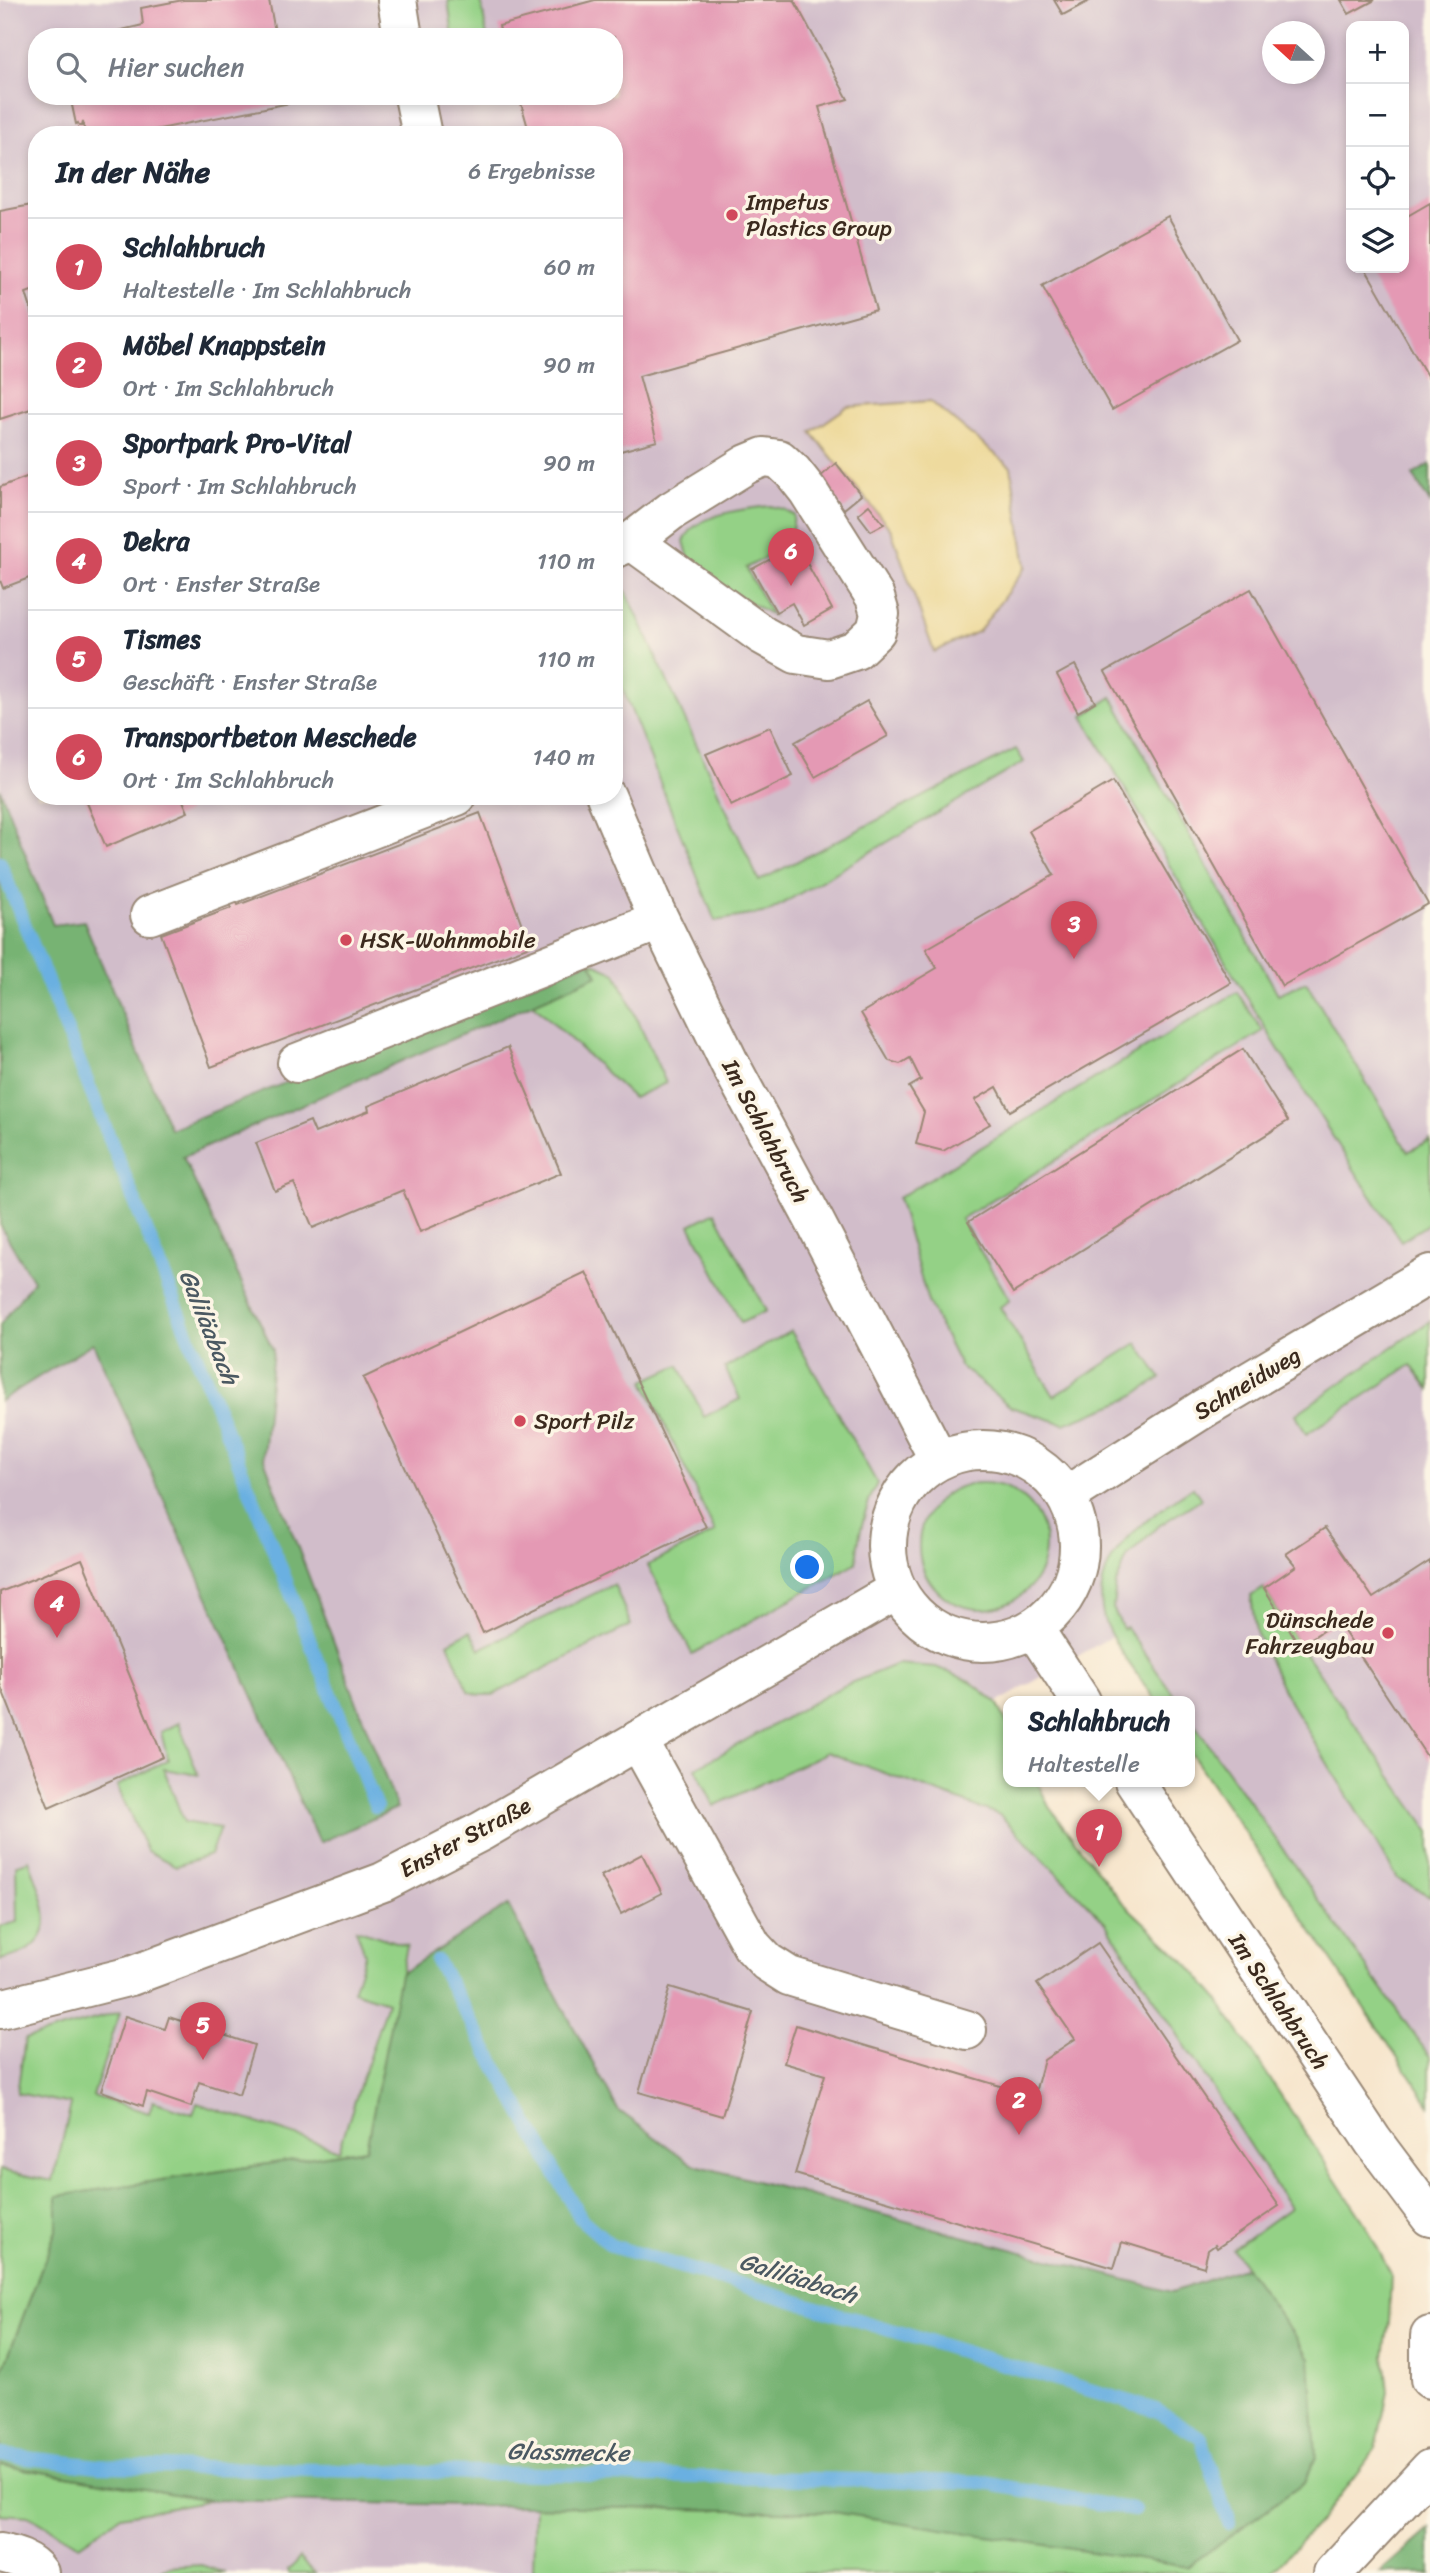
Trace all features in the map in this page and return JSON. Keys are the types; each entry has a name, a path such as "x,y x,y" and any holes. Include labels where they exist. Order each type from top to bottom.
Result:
{"street":[{"path":"397,0 402,28"},
{"path":"416,105 420,126"},
{"path":"764,457 779,459 808,491 876,597 880,614 876,631 856,650 829,659 796,654 623,545 671,511 747,464 764,457"},
{"path":"150,915 434,805"},
{"name":"Im Schlahbruch","path":"610,805 659,920 730,1064 939,1460"},
{"path":"297,1063 659,920"},
{"name":"Schneidweg","path":"1066,1496 1206,1407 1430,1274"},
{"path":"967,1450 995,1450 1014,1455 1047,1473 1066,1496 1077,1521 1079,1549 1074,1576 1062,1601 1034,1629 991,1643 962,1641 928,1625 913,1613 897,1590 887,1561 887,1530 897,1502 915,1477 939,1460 967,1450"},
{"name":"Enster Straße","path":"0,2008 131,1976 383,1882 482,1831 897,1590"},
{"path":"1034,1629 1078,1696"},
{"path":"638,1740 752,1946 767,1962 789,1976 967,2030"},
{"name":"Im Schlahbruch","path":"1137,1787 1373,2141 1430,2217"},
{"path":"1430,2336 1430,2379"},
{"path":"1333,2573 1430,2469"},
{"path":"0,2553 16,2556 36,2568 39,2573"}],"shaded area":[{"path":"0,0 1430,0 1430,2057 1195,1725 1195,1696 1174,1696 1126,1628 1009,1696 1003,1696 1003,1700 997,1703 970,1681 897,1664 841,1687 736,1745 715,1805 827,1752 1000,1815 1105,1922 1290,2208 1233,2249 1310,2358 1084,2573 0,2573"}],"green space":[{"path":"448,0 481,0 486,28 452,28"},
{"path":"1430,464 1430,503 1413,475"},
{"path":"770,506 794,515 790,544 746,568 772,615 697,572 689,559 684,541 694,527 711,518"},
{"path":"626,591 759,881 1016,749 1024,762 768,912 715,921 623,690 623,592"},
{"path":"1112,697 1278,994 1306,982 1408,1152 1430,1140 1430,1223 1401,1241 1277,1047 1083,716"},
{"path":"0,789 53,925 84,921 170,1129 590,961 598,975 183,1157 273,1350 263,1456 397,1808 319,1843 93,1343 0,1401 0,1325 33,1281 0,1225"},
{"path":"590,961 616,973 666,1083 633,1098 532,1003 597,975"},
{"path":"1237,992 1263,1031 961,1219 1010,1300 1000,1307 1054,1396 1137,1343 1161,1378 1126,1400 1064,1424 1011,1407 960,1366 928,1302 898,1198"},
{"path":"715,1212 766,1311 741,1323 690,1225"},
{"path":"1430,1321 1430,1390 1411,1365 1306,1434 1296,1414"},
{"path":"791,1331 877,1483 862,1522 856,1563 692,1654 648,1565 715,1532 644,1381 679,1365 704,1417 740,1399 725,1368"},
{"path":"982,1483 1006,1488 1027,1501 1040,1522 1045,1546 1040,1570 1027,1591 1006,1604 982,1609 958,1604 937,1591 924,1570 919,1546 924,1522 937,1501 958,1488"},
{"path":"1193,1487 1201,1499 1157,1527 1127,1557 1116,1584 1113,1608 1123,1629 1126,1627 1174,1696 1153,1696 1108,1628 1101,1596 1113,1557 1141,1526"},
{"path":"614,1584 631,1625 493,1695 468,1691 448,1643 470,1631 480,1649"},
{"path":"1264,1588 1300,1646 1430,1832 1430,1896 1398,1879 1284,1692 1256,1632 1251,1596"},
{"path":"897,1664 936,1667 970,1681 997,1703 1003,1715 1003,1787 1040,1787 1049,1807 1120,1900 1187,1963 1217,1998 1364,2222 1391,2274 1389,2322 1384,2355 1388,2392 1376,2448 1321,2520 1271,2573 550,2573 533,2570 535,2506 833,2512 1310,2358 1233,2249 1290,2208 1105,1922 1000,1815 827,1752 714,1806 696,1768 841,1687"},
{"path":"179,1723 198,1775 164,1769 184,1822 220,1828 210,1855 176,1866 147,1851 117,1786 168,1760 161,1732"},
{"path":"1195,1725 1430,2057 1430,2105 1195,1759"},
{"path":"29,1860 45,1908 43,1934 35,1945 21,1954 0,1960 0,1926 17,1922 16,1865"},
{"path":"508,1905 618,2110 692,2164 1172,2292 1246,2267 1310,2358 1316,2457 1304,2483 1187,2567 833,2512 211,2500 0,2465 0,2377 57,2228 57,2196 366,2149 400,1974"},
{"path":"356,1929 407,1946 366,2149 58,2196 57,2228 0,2377 0,2170 53,2181 71,2104 17,2093 25,2039 120,2012 93,2096 149,2113 153,2101 193,2114 197,2103 339,2150 387,2002 353,1991 365,1954"},
{"path":"0,2465 211,2500 121,2516 79,2545 28,2516 0,2514"},
{"path":"1430,2529 1430,2573 1380,2573"},
{"path":"300,2558 315,2573 289,2573 288,2569"},
{"path":"201,2565 225,2573 152,2573 168,2567"}],"sand":[{"path":"930,401 1011,467 1026,567 979,631 934,652 891,530 811,432 847,407"}],"building":[{"path":"183,0 269,0 274,28 130,28 143,25 141,8"},
{"name":"Impetus Plastics Group","path":"595,0 794,0 848,99 819,107 876,310 639,376 657,441 623,450 623,126 527,126 522,105 623,105 623,28 499,26"},
{"path":"1054,0 1091,0 1063,15"},
{"path":"1341,0 1375,0 1349,14"},
{"path":"72,105 280,105 174,126 84,126 83,122 82,126 76,124"},
{"path":"1430,203 1430,381 1368,273 1409,273 1409,215"},
{"path":"28,206 28,410 0,419 0,211"},
{"path":"1168,216 1237,340 1112,410 1042,286"},
{"path":"836,463 861,495 844,509 819,478"},
{"path":"28,476 28,578 3,588 0,580 0,487"},
{"path":"869,505 884,524 871,531 858,514"},
{"path":"797,545 832,609 804,625 792,603 776,612 752,569"},
{"path":"1251,589 1428,904 1282,986 1105,672"},
{"path":"1075,665 1095,702 1078,712 1057,675"},
{"path":"867,701 888,736 815,777 795,742"},
{"path":"770,727 793,776 731,806 706,754"},
{"path":"1113,781 1231,983 1010,1111 997,1087 975,1100 990,1124 943,1151 916,1144 924,1112 909,1087 921,1080 910,1058 900,1064 889,1061 861,1013 937,968 926,949 1054,875 1029,831"},
{"path":"88,805 185,805 188,812 106,847"},
{"name":"HSK-Wohnmobile","path":"480,813 530,946 211,1067 161,934 231,908 230,903 236,900 238,905"},
{"path":"508,1047 561,1173 420,1232 403,1190 313,1228 294,1183 275,1191 256,1143 310,1121 315,1133 369,1111 368,1106"},
{"path":"1243,1049 1288,1121 1013,1293 968,1222"},
{"name":"Sport Pilz","path":"586,1272 706,1527 483,1633 363,1378"},
{"name":"Dünschede Fahrzeugbau","path":"1325,1528 1373,1598 1430,1561 1430,1761 1337,1621 1300,1646 1264,1588 1296,1566 1286,1554"},
{"path":"82,1559 163,1757 49,1808 0,1684 0,1592"},
{"path":"642,1854 662,1893 621,1914 601,1876"},
{"path":"1098,1943 1279,2206 1217,2248 1215,2245 1208,2250 1204,2267 1122,2242 1114,2268 795,2174 825,2075 784,2063 796,2025 1034,2096 1044,2060 1075,2039 1037,1984"},
{"path":"670,1987 753,2012 722,2116 639,2092"},
{"path":"125,2016 165,2029 169,2017 254,2045 239,2095 199,2082 191,2107 147,2092 143,2106 101,2091"}],"waterway":[{"name":"Galiläabach","path":"0,863 376,1807"},
{"name":"Galiläabach","path":"437,1961 581,2219 612,2246 1156,2410 1201,2438 1229,2523"},
{"name":"Glassmecke","path":"0,2455 99,2466 979,2482 1134,2510"}],"place":[{"name":"Impetus Plastics Group","path":"732,215"},
{"name":"Transportbeton Meschede","path":"791,586"},
{"name":"HSK-Wohnmobile","path":"346,940"},
{"name":"Sportpark Pro-Vital","path":"1074,959"},
{"name":"Sport Pilz","path":"520,1421"},
{"name":"Dünschede Fahrzeugbau","path":"1388,1633"},
{"name":"Dekra","path":"57,1638"},
{"name":"Schlahbruch","path":"1099,1867"},
{"name":"Tismes","path":"203,2060"},
{"name":"Möbel Knappstein","path":"1019,2135"}]}
